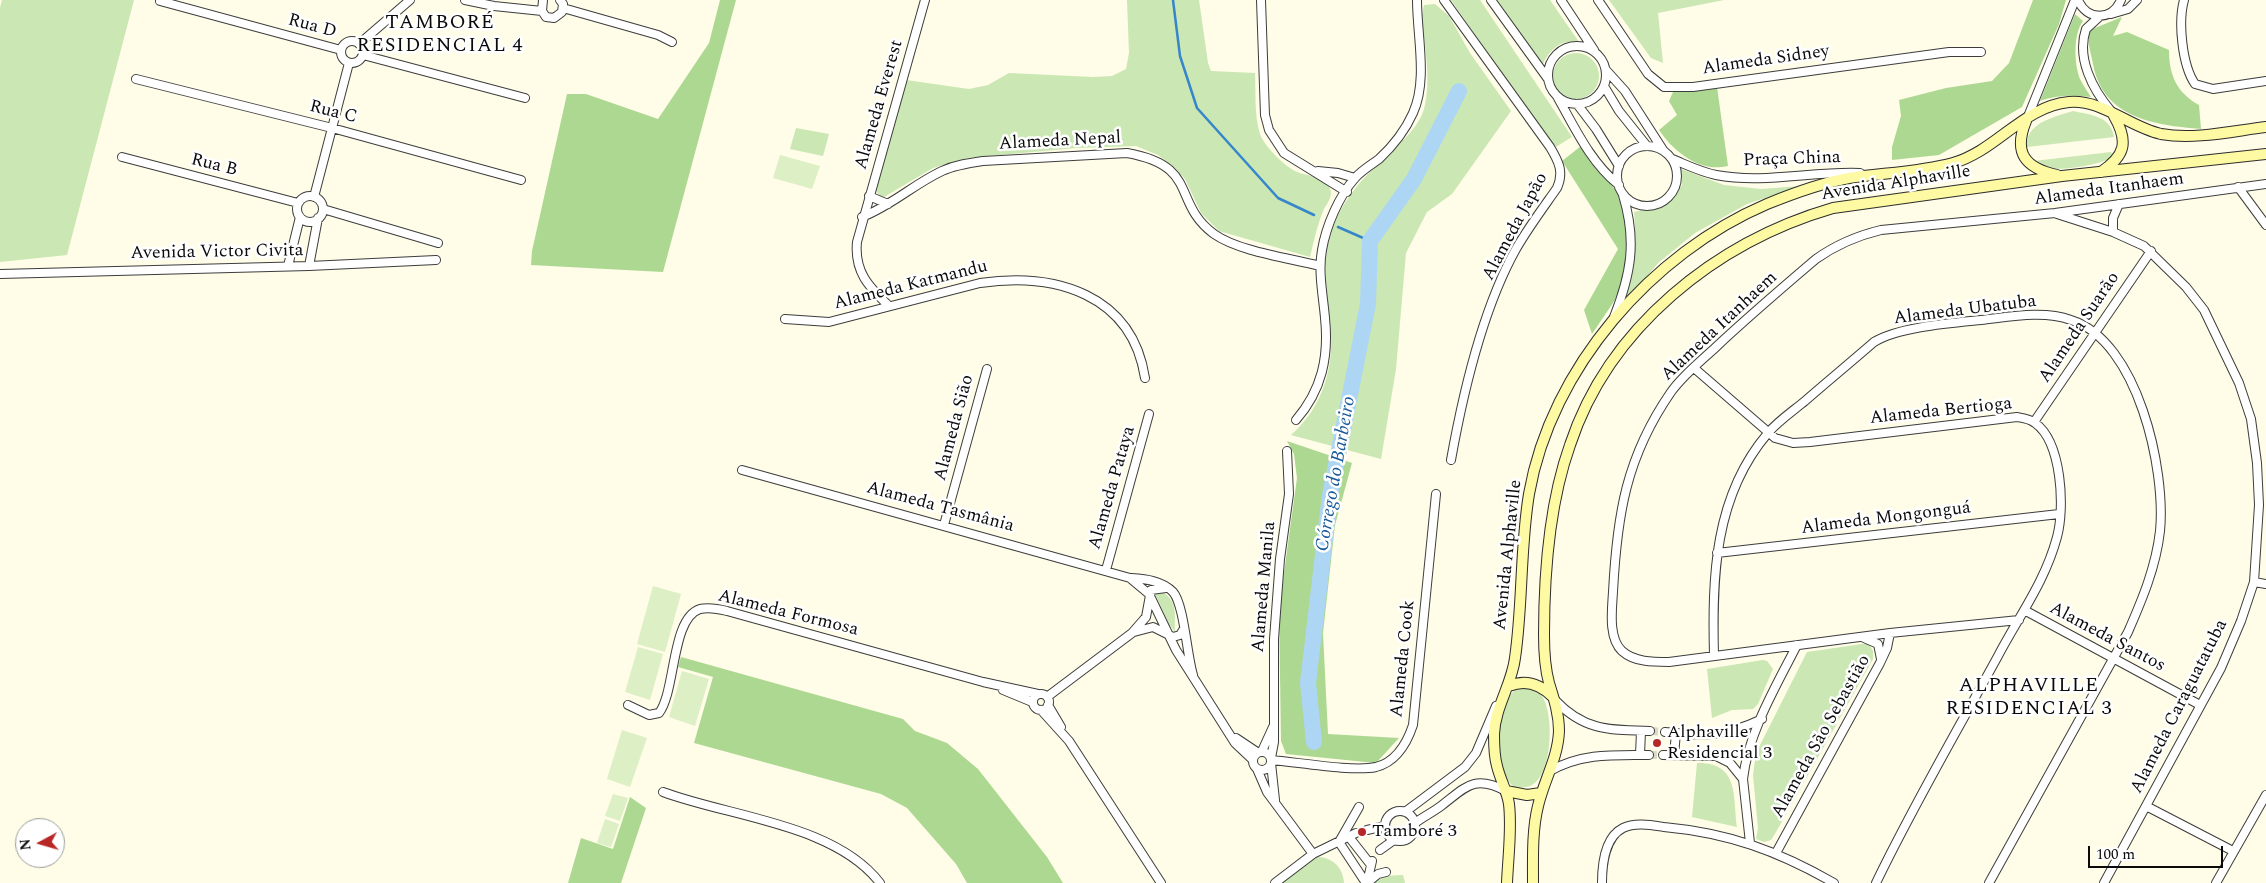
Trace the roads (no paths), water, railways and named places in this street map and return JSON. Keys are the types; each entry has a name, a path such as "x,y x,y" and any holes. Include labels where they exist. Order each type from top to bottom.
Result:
{"main road":[{"path":"2062,176 2037,169 2028,164 2022,152 2021,140 2026,121 2045,107 2071,102 2085,102 2146,130 2172,136 2266,127"},
{"path":"2100,173 2113,164 2122,150 2123,135 2114,115"},
{"name":"Avenida Alphaville","path":"1507,883 1509,813 1506,791 1496,764 1494,730 1497,714 1509,686 1516,656 1525,523 1538,457 1549,426 1572,380 1611,323 1655,276 1685,252 1739,217 1790,195 1821,185 1953,163 1972,155 2026,121"},
{"name":"Avenida Alphaville","path":"1532,883 1535,825 1541,793 1557,747 1559,729 1555,700 1545,661 1545,607 1555,501 1562,471 1580,418 1619,352 1648,318 1684,286 1728,253 1756,237 1798,218 1860,203 2062,176 2266,154"},
{"path":"1509,686 1521,683 1535,684 1555,700"},
{"path":"1506,791 1527,795 1541,793"}],"street":[{"path":"359,44 410,0"},
{"path":"465,0 494,6 542,11"},
{"path":"543,0 542,11 546,17 554,18 560,15 562,2 672,42"},
{"name":"Alameda Everest","path":"889,306 869,287 858,268 856,248 862,217 925,0"},
{"path":"1261,0 1265,114 1268,130 1284,152 1347,192"},
{"path":"1296,420 1317,391 1324,367 1326,329 1320,266 1327,228 1334,212 1355,178 1394,145 1413,112 1420,72 1417,0"},
{"path":"1491,0 1549,80 1582,140 1611,178 1619,185 1623,193 1632,236 1631,253 1622,295 1611,323"},
{"name":"Praça China","path":"1560,0 1606,70 1625,91 1663,150 1672,159 1698,170 1737,177 1787,177 1840,172 1885,173"},
{"name":"Alameda Sidney","path":"1598,0 1648,74 1664,87 1693,87 1949,52 1981,52"},
{"path":"2026,121 2076,0 2087,12 2104,16 2135,3"},
{"path":"2114,115 2100,99 2092,83 2084,53 2086,29 2113,12 2121,0"},
{"path":"2186,0 2181,12 2188,70 2195,84 2212,89 2266,82"},
{"name":"Rua D","path":"160,1 341,50"},
{"name":"Alameda Japão","path":"1444,2 1550,147 1561,168 1561,177 1557,188 1516,249 1501,282 1479,342 1451,460"},
{"path":"353,41 359,44 363,55 358,62 349,63 343,60 341,50 347,42 353,41"},
{"path":"1549,80 1551,62 1564,48 1584,46 1594,50"},
{"path":"363,55 525,98"},
{"path":"314,196 349,63"},
{"path":"1577,104 1595,98 1604,86 1606,70"},
{"name":"Rua C","path":"136,79 332,128 521,180"},
{"path":"1604,86 1619,111 1647,146"},
{"path":"1558,96 1577,104 1596,129 1619,166 1619,185"},
{"path":"1619,166 1630,151 1647,146 1663,150"},
{"name":"Alameda Nepal","path":"862,217 888,204 942,171 964,164 983,161 1127,153 1147,157 1173,171 1181,182 1195,214 1215,235 1242,247 1320,266"},
{"name":"Rua B","path":"122,157 298,203"},
{"path":"1623,193 1630,200 1650,206 1668,197 1674,189 1677,179 1672,159"},
{"path":"1316,171 1338,173 1355,178"},
{"name":"Alameda Itanhaem","path":"2019,620 1890,633 1669,662 1635,658 1623,652 1617,645 1613,631 1615,549 1621,504 1644,436 1672,391 1694,368 1816,259 1833,246 1855,236 1881,230 2056,214 2266,184"},
{"path":"2238,187 2266,225"},
{"path":"288,266 300,217 297,210 298,203 306,196 314,196 319,200 323,209 438,243"},
{"path":"869,196 888,204"},
{"path":"2113,232 2113,218 2119,204"},
{"path":"309,266 318,218 323,209"},
{"name":"Alameda Caraguatatuba","path":"2056,214 2113,232 2151,251 2186,287 2204,310 2223,346 2251,418 2257,463 2259,505 2254,582 2221,668 2104,883"},
{"path":"300,217 310,222 318,218"},
{"name":"Alameda Suarão","path":"2034,422 2151,251"},
{"name":"Avenida Victor Civita","path":"0,274 309,266 436,260"},
{"name":"Alameda Katmandu","path":"785,319 829,322 980,283 1004,279 1051,283 1078,291 1115,314 1136,342 1144,378"},
{"name":"Alameda Ubatuba","path":"1714,656 1713,614 1717,553 1722,523 1730,497 1748,460 1768,432 1874,342 1888,334 1978,320 2028,316 2071,319 2095,333 2112,351 2131,382 2150,432 2160,481 2160,532 2154,564 2143,598 2113,658 1989,883"},
{"name":"Alameda Bertioga","path":"1694,368 1775,438 1793,443 2017,417 2034,422 2046,434 2058,468 2060,486 2058,535 2047,568 2026,611 2019,620 1897,840 1876,883"},
{"name":"Alameda Sião","path":"944,525 987,369"},
{"name":"Alameda Pataya","path":"1106,570 1149,414"},
{"name":"Alameda Manila","path":"1271,760 1274,742 1276,612 1289,494 1287,451"},
{"name":"Alameda Tasmânia","path":"742,470 1130,578 1154,581 1173,592 1178,601 1193,675"},
{"name":"Alameda Cook","path":"1271,760 1352,768 1376,767 1394,757 1406,744 1413,725 1436,494"},
{"name":"Alameda Mongonguá","path":"1717,553 2059,514"},
{"name":"Alameda Tasmânia","path":"1130,578 1149,594 1168,635 1228,732 1244,753 1257,754"},
{"path":"2254,582 2266,584"},
{"path":"1161,883 1069,741 1044,708 1047,697 1132,633 1146,617 1149,594 1155,588 1167,588"},
{"name":"Alameda Formosa","path":"628,705 649,715 658,713 667,694 682,633 692,614 705,609 727,611 982,682 1047,697"},
{"name":"Alameda Santos","path":"2026,611 2200,705"},
{"path":"1132,633 1153,627 1176,637 1183,630"},
{"name":"Alameda São Sebastião","path":"1776,853 1881,661 1887,648 1890,633"},
{"path":"1860,638 1874,641 1878,644 1881,661"},
{"path":"1750,843 1743,779 1750,744 1797,645"},
{"name":"Alameda Formosa","path":"982,682 1032,702 1034,707 1044,708"},
{"path":"1506,791 1494,784 1475,782 1460,790 1415,823 1411,836 1403,841 1394,840 1387,834 1385,826 1391,814 1405,812 1465,767 1476,753 1500,697 1509,686"},
{"path":"1032,702 1038,694"},
{"path":"1555,700 1578,720 1594,727 1646,731 1640,755"},
{"path":"1665,732 1722,734 1735,731 1762,719"},
{"name":"Alameda Manila","path":"1257,754 1273,727"},
{"path":"1674,755 1676,733"},
{"path":"1271,760 1257,754 1252,764 1257,769 1261,782 1313,854"},
{"path":"1550,771 1565,763 1593,755 1649,755"},
{"path":"1663,755 1716,756 1730,763 1743,779"},
{"path":"1257,769 1266,770 1271,760"},
{"path":"1271,760 1277,804"},
{"path":"663,792 832,844 862,863 880,883"},
{"path":"2216,883 2266,795"},
{"path":"2146,806 2233,851"},
{"path":"1339,842 1359,807"},
{"path":"1405,812 1415,823"},
{"path":"1602,883 1604,860 1614,835 1622,828 1633,824 1692,829 1750,843 1776,853 1834,883"},
{"path":"1367,830 1385,826"},
{"path":"1275,883 1313,854 1353,835 1372,863 1367,883"},
{"path":"1380,850 1394,840"},
{"path":"1339,842 1367,883"},
{"path":"1367,883 1378,874 1386,872"}],"waterway":[{"name":"Córrego do Barbeiro","path":"1173,0 1180,56 1197,108 1278,198 1314,215"},
{"name":"Córrego do Barbeiro","path":"1314,742 1308,683 1330,495 1368,304 1370,241 1414,179 1459,91"},
{"name":"Córrego do Barbeiro","path":"1338,227 1370,241"}],"tunnel":[{"path":"1650,731 1665,732"},
{"path":"1649,755 1663,755"}],"place":[{"name":"Alphaville Residencial 3","path":"1657,743"},
{"name":"Tamboré 3","path":"1362,832"}],"district":[{"name":"TAMBORÉ RESIDENCIAL 4","path":"440,36"},
{"name":"ALPHAVILLE RESIDENCIAL 3","path":"2029,698"}]}
